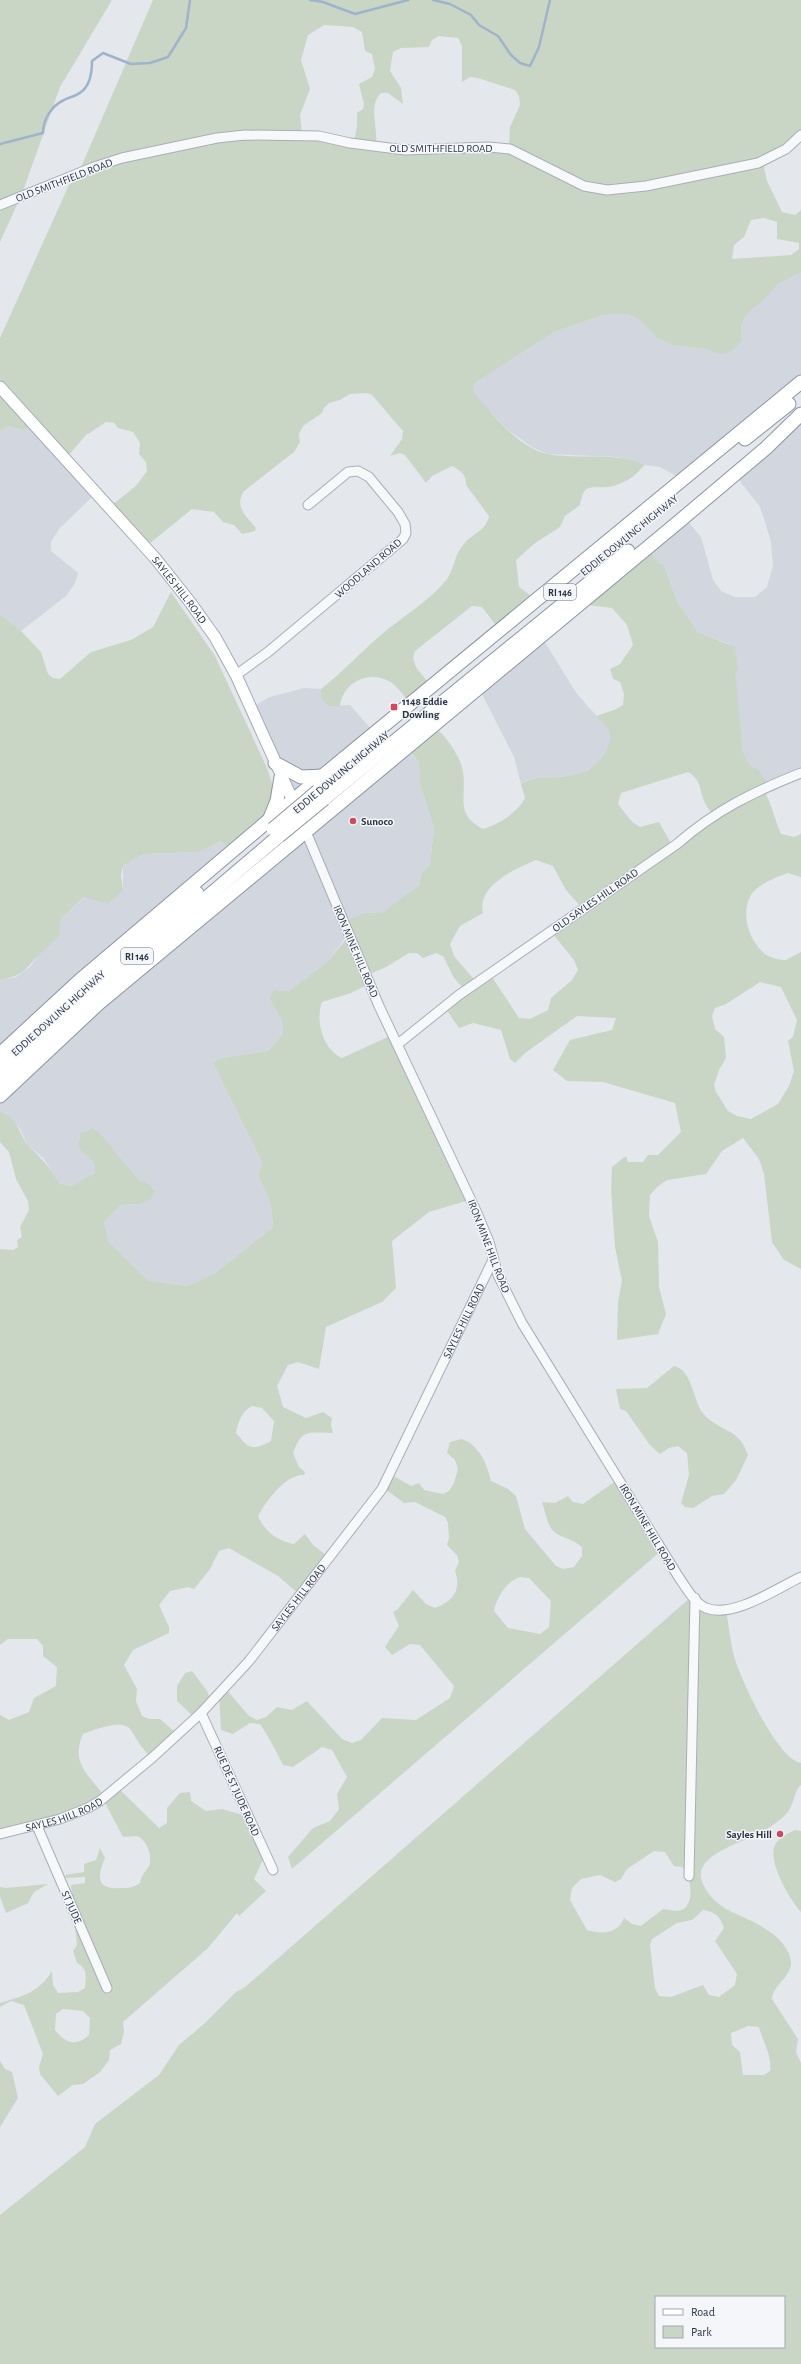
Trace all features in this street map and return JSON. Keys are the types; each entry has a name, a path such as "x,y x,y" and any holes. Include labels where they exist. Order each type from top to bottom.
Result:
{"highway":[{"path":"0,1054 79,981 274,828 293,801 801,382"},
{"name":"EDDIE DOWLING HIGHWAY","path":"321,795 801,394"},
{"name":"EDDIE DOWLING HIGHWAY","path":"0,1067 69,1002 274,828 321,795 801,410"},
{"path":"0,1096 98,1004 305,830 748,464 801,414"},
{"path":"275,763 301,776 323,776"},
{"path":"274,828 281,777"},
{"name":"EDDIE DOWLING HIGHWAY","path":"0,1082 85,1001 274,828"}],"main road":[{"name":"SAYLES HILL ROAD","path":"0,387 172,577 215,637 236,674 293,801"}],"street":[{"name":"OLD SMITHFIELD ROAD","path":"0,205 122,158 217,138 283,135 319,136 350,143 405,150 489,147 510,149 584,186 607,190 646,186 758,163 786,149 801,135"},
{"name":"WOODLAND ROAD","path":"236,674 274,647 403,539 406,533 405,524 398,512 369,477 358,471 348,472 308,505"},
{"name":"OLD SAYLES HILL ROAD","path":"398,1044 459,995 677,844 704,820 769,785 801,772"},
{"name":"SAYLES HILL ROAD","path":"293,801 305,830"},
{"name":"IRON MINE HILL ROAD","path":"305,830 379,1006 477,1212 489,1242 498,1275 522,1323 678,1576 695,1598 706,1608 724,1610 732,1609 801,1577"},
{"name":"SAYLES HILL ROAD","path":"0,1834 37,1826 76,1814 100,1801 153,1757 201,1712 249,1661 382,1489 494,1260"},
{"path":"689,1876 695,1598"},
{"name":"RUE DE ST JUDE ROAD","path":"201,1712 273,1870"},
{"name":"ST JUDE","path":"37,1826 107,1988"}],"shaded area":[{"path":"801,272 801,377 678,477 660,467 645,465 617,457 547,454 532,447 509,431 485,407 473,390 475,383 554,332 603,315 628,314 641,321 657,338 672,345 706,349 719,354 742,341 741,326 747,314 765,299 777,285"},
{"path":"801,412 801,773 770,787 759,770 750,765 743,752 729,644 698,632 677,601 664,565 659,563 650,552 685,518 701,537 713,580 721,591 735,597 755,597 767,587 773,566 771,542 766,525 760,507 733,472"},
{"path":"9,426 22,430 32,428 97,492 59,529 51,542 51,551 78,573 75,583 66,596 21,631 0,614 0,431"},
{"path":"544,641 577,694 611,732 610,744 598,763 579,775 530,779 521,784 514,757 482,694"},
{"path":"304,688 321,689 321,699 328,706 350,705 373,731 293,799 252,707 270,697"},
{"path":"408,751 419,762 420,784 434,828 430,864 422,872 419,885 383,912 364,913 327,962 289,991 275,990 269,998 282,1021 283,1034 268,1051 221,1058 213,1063 261,1160 262,1167 258,1174 271,1205 273,1227 214,1274 187,1286 149,1281 109,1242 104,1222 121,1205 139,1204 141,1182 100,1133 95,1173 71,1186 59,1183 44,1159 28,1145 20,1129 6,1113 0,1111 0,1094"},
{"path":"221,841 229,850 0,1053 0,980 16,977 30,967 40,953 60,935 61,919 85,897 123,890 123,866 144,854 199,852"}],"green space":[{"path":"0,0 112,0 60,87 24,188 28,193 20,198 0,242"},
{"path":"153,0 801,0 801,137 763,162 767,181 782,212 795,215 801,210 801,272 777,285 765,299 747,314 741,326 742,341 731,352 719,354 705,349 672,345 657,338 641,321 628,314 603,315 554,332 475,383 473,390 496,418 526,445 536,450 559,456 621,458 645,465 633,477 622,483 610,487 588,488 583,493 580,505 565,516 560,527 535,543 516,560 519,587 534,598 498,628 482,607 472,606 415,651 415,665 430,684 407,699 392,683 375,677 359,680 352,684 342,697 340,706 328,706 321,699 321,689 390,627 440,587 450,575 456,557 461,548 468,540 482,529 489,516 466,485 464,476 460,471 452,466 432,476 426,483 405,455 400,453 390,456 402,439 403,431 372,395 367,393 350,394 340,400 329,403 324,408 322,413 303,426 299,434 300,442 294,452 243,492 240,503 241,507 245,516 256,528 255,531 242,534 234,525 223,522 214,512 192,509 149,544 112,505 136,486 147,471 146,462 139,454 140,443 133,432 118,428 114,423 106,422 86,435 67,457 32,428 22,430 9,426 0,431 0,338 73,176 79,172","holes":["324,25 353,27 362,32 365,51 372,54 375,69 372,77 359,84 364,104 363,109 357,113 357,126 354,141 302,134 300,115 310,89 301,60 308,35","439,36 458,38 462,46 462,82 470,77 478,78 515,90 519,96 520,105 510,127 509,148 376,144 374,110 377,98 381,93 388,93 403,104 401,88 390,71 393,52 401,48 429,47 432,40","764,218 777,222 777,239 799,243 799,249 791,255 732,259 734,245 744,237 751,220"]},
{"path":"651,553 659,563 664,565 677,601 698,632 735,647 738,670 735,672 743,752 750,765 759,770 770,787 765,792 781,834 794,837 801,834 801,877 788,873 758,887 751,895 748,902 746,919 751,935 759,949 770,957 786,960 801,952 801,1269 784,1260 772,1242 764,1174 759,1159 743,1138 722,1151 706,1174 667,1180 657,1187 650,1195 649,1216 658,1242 659,1287 666,1314 658,1334 617,1340 618,1301 622,1281 615,1247 611,1190 612,1167 626,1156 628,1162 643,1162 648,1155 658,1155 681,1132 675,1103 603,1082 567,1081 553,1070 570,1040 612,1030 616,1018 577,1016 525,1053 515,1063 510,1059 501,1030 473,1023 459,1028 446,1009 465,990 454,978 443,956 436,953 423,958 417,953 409,953 386,967 368,975 369,984 351,993 322,1002 320,1009 320,1026 322,1034 325,1041 335,1054 342,1058 392,1035 469,1200 429,1212 392,1241 396,1288 382,1302 326,1327 319,1369 298,1362 288,1365 277,1386 283,1407 306,1418 323,1412 332,1418 331,1425 333,1433 312,1433 303,1436 300,1439 293,1453 299,1467 305,1472 304,1475 290,1479 277,1490 271,1496 258,1516 268,1531 283,1541 294,1544 305,1534 313,1545 330,1558 299,1594 278,1576 229,1548 219,1551 210,1569 194,1589 188,1587 170,1591 159,1605 169,1627 169,1633 133,1650 124,1665 137,1689 136,1701 142,1716 149,1719 160,1719 177,1734 151,1757 142,1748 131,1730 122,1725 108,1726 83,1734 79,1753 80,1761 87,1775 104,1796 117,1787 159,1828 167,1823 167,1808 180,1793 190,1792 191,1801 206,1811 222,1809 246,1816 265,1855 254,1879 266,1891 239,1916 237,1913 208,1948 123,2022 124,2031 121,2044 110,2050 109,2060 100,2072 83,2084 73,2085 58,2096 40,2074 39,2067 43,2054 24,2005 11,2001 0,2007 0,2003 29,1993 41,1984 52,1971 53,1985 58,1993 78,1992 85,1988 86,1973 81,1965 77,1963 73,1951 77,1945 71,1885 85,1883 85,1877 66,1878 65,1875 84,1872 84,1864 96,1860 100,1848 105,1858 100,1876 100,1880 103,1884 106,1887 112,1888 126,1888 135,1886 140,1883 149,1866 150,1853 146,1844 140,1837 123,1837 104,1801 0,1834 0,1715 9,1720 29,1712 34,1698 56,1686 57,1667 43,1656 43,1646 37,1639 8,1639 0,1645 0,1249 13,1250 18,1247 17,1240 22,1237 20,1227 29,1210 28,1201 16,1179 9,1152 0,1142 0,1111 6,1113 14,1121 26,1142 42,1159 59,1183 71,1186 95,1173 95,1164 78,1146 81,1133 93,1128 100,1133 141,1182 145,1181 155,1191 151,1199 139,1204 121,1205 104,1222 109,1242 149,1281 187,1286 214,1274 273,1227 271,1205 258,1174 262,1167 261,1160 213,1063 221,1058 268,1051 283,1034 282,1021 269,998 274,990 289,991 327,962 347,938 347,921 364,913 383,912 419,885 422,872 430,864 434,828 420,784 419,762 409,751 439,731 443,735 454,750 462,767 465,811 474,823 483,829 501,821 518,808 525,798 521,784 532,779 581,773 590,769 598,762 608,746 610,732 596,716 614,710 623,705 624,694 620,682 613,679 610,669 620,664 633,645 627,625 612,608 588,605","holes":["688,772 696,778 705,803 714,817 672,845 659,822 640,827 632,822 618,804 621,793","536,860 553,866 566,890 582,908 552,933 574,960 578,970 572,980 551,998 548,1010 530,1019 519,1018 492,977 477,983 454,956 450,944 460,926 483,913 483,903 486,894 492,886 499,879","760,982 781,987 797,1020 793,1037 788,1041 794,1071 789,1086 778,1104 751,1119 737,1116 728,1111 716,1092 714,1085 719,1070 726,1058 724,1037 715,1029 712,1016 715,1008 726,1004","252,1406 262,1408 274,1421 271,1441 259,1446 251,1447 240,1438 236,1433 239,1421 246,1411","63,2009 83,2011 90,2018 89,2035 80,2041 71,2042 63,2038 55,2030 56,2014"]},
{"path":"171,592 215,656 267,768 272,783 273,796 264,819 229,850 221,841 199,852 144,854 123,866 121,875 123,890 108,904 84,897 61,919 60,935 24,971 16,976 0,980 0,614 21,631 41,652 48,674 53,678 60,679 91,652 131,640 153,627"},
{"path":"674,1366 685,1373 699,1406 706,1417 715,1424 735,1435 743,1445 748,1455 736,1480 724,1494 712,1496 693,1508 685,1507 681,1503 689,1475 687,1453 678,1446 669,1448 660,1454 650,1445 626,1411 620,1409 616,1389 647,1388"},
{"path":"462,1439 474,1446 485,1462 491,1481 508,1489 516,1496 525,1529 556,1566 563,1569 574,1567 582,1556 582,1547 555,1533 549,1525 542,1502 555,1503 568,1496 573,1502 583,1504 617,1480 661,1551 292,1869 288,1857 313,1828 330,1821 339,1809 337,1794 347,1777 332,1750 322,1747 293,1767 283,1765 260,1724 250,1723 233,1734 221,1730 219,1692 226,1689 249,1716 257,1720 266,1717 277,1707 292,1710 307,1701 342,1739 352,1743 361,1740 382,1718 416,1720 450,1698 454,1686 420,1645 410,1644 392,1655 385,1647 399,1626 393,1612 398,1609 413,1590 426,1604 435,1608 447,1602 454,1594 457,1584 455,1571 459,1562 457,1555 447,1545 449,1538 448,1523 445,1517 415,1502 404,1503 385,1489 394,1476 411,1486 419,1483 424,1490 443,1494 449,1491 454,1483 458,1469 455,1460 447,1453 450,1442","holes":["520,1577 529,1578 551,1601 549,1627 540,1634 508,1628 494,1611 497,1601 511,1582"]},
{"path":"691,1597 703,1607 726,1610 734,1656 752,1698 761,1716 781,1748 791,1758 801,1763 801,1785 798,1788 792,1805 786,1814 760,1833 719,1852 703,1866 701,1876 704,1886 711,1897 725,1908 758,1924 780,1940 786,1947 791,1963 788,1973 775,1989 772,1999 798,2039 796,2052 801,2063 801,2364 0,2364 0,2215 85,2147 95,2124 159,2075 179,2045 204,2024 236,1992 245,1987","holes":["654,1851 665,1852 674,1866 682,1867 685,1871 689,1881 691,1893 690,1899 685,1908 683,1910 674,1911 663,1909 641,1926 632,1924 624,1918 617,1928 608,1932 587,1930 570,1900 572,1888 581,1879 600,1875 615,1882 621,1879 627,1869","703,1910 714,1913 721,1920 724,1928 715,1941 737,1974 735,1985 719,1997 709,1995 703,1985 671,1997 659,1996 655,1988 650,1945 652,1939 677,1923 692,1920","748,2026 759,2027 770,2059 770,2071 764,2075 743,2075 740,2052 732,2045 731,2033"]},
{"path":"192,1671 207,1691 211,1700 193,1716 177,1701 177,1686 185,1673"},
{"path":"795,1830 801,1831 801,1912 791,1899 781,1880 774,1861 773,1852 775,1845 779,1840"},
{"path":"48,1884 34,1892 28,1903 6,1913 0,1896 0,1887 6,1888"},
{"path":"0,2061 5,2069 12,2072 18,2098 0,2127"}],"waterway":[{"path":"0,144 43,133 46,118 55,106 66,99 77,95 87,86 92,69 92,61 103,53 131,64 150,63 168,57 186,28 190,0"},
{"path":"310,0 323,2 355,14 408,0"},
{"path":"433,0 450,4 471,15 479,25 498,36 511,55 520,63 530,66 539,47 550,0"}],"place":[{"name":"1148 Eddie Dowling","path":"394,707"},
{"name":"Sunoco","path":"353,821"},
{"name":"Sayles Hill","path":"780,1834"}]}
